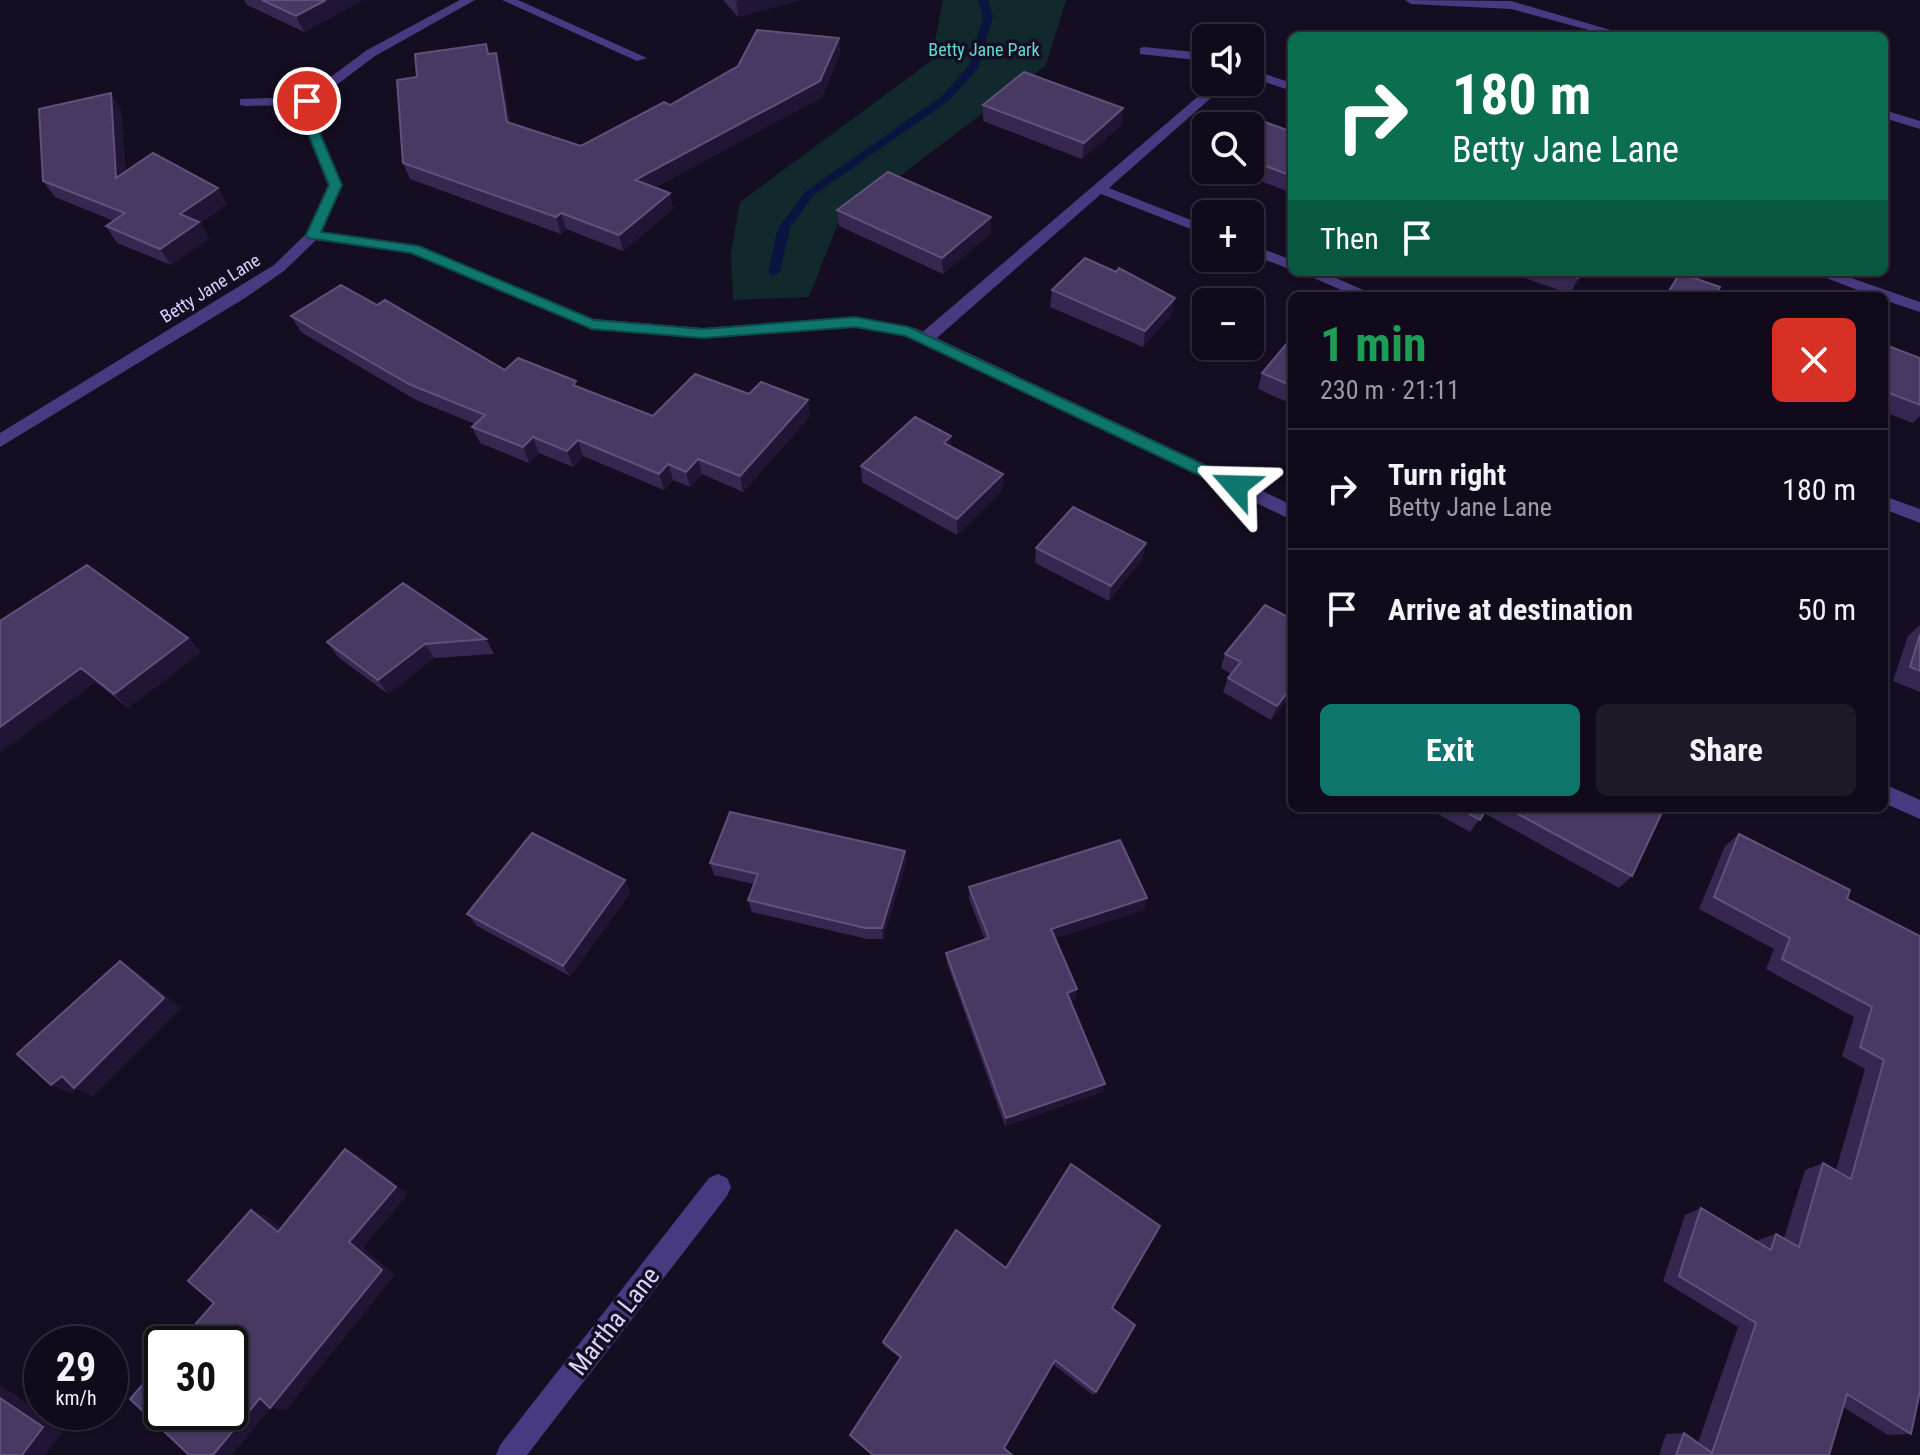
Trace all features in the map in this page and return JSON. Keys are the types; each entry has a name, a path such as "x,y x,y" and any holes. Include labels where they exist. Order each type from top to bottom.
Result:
{"street":[{"path":"245,102 307,101 371,53 469,0"},
{"path":"508,0 641,58"},
{"path":"1411,0 1511,5 1610,32"},
{"path":"1144,51 1192,56"},
{"path":"1264,78 1288,86"},
{"path":"925,339 1207,96"},
{"name":"Betty Jane Lane","path":"0,441 240,295 279,268 313,235 335,185 315,136 307,101"},
{"path":"1888,115 1920,125"},
{"path":"1100,189 1192,225"},
{"path":"313,235 414,249 592,324 703,333 855,322 909,332 1288,511"},
{"path":"1264,254 1288,263"},
{"path":"1318,276 1359,292"},
{"path":"1831,276 1877,292"},
{"path":"1888,296 1920,307"},
{"path":"1888,504 1920,516"},
{"path":"1888,795 1920,810"},
{"name":"Martha Lane","path":"510,1455 718,1187"}],"green space":[{"name":"Betty Jane Park","path":"943,0 1066,0 1046,65 838,223 809,297 733,300 731,252 740,202 931,61"}],"building":[{"path":"262,0 326,0 296,16"},
{"path":"757,30 839,38 820,81 635,180 670,193 619,235 561,213 556,217 403,163 397,80 417,77 415,54 486,44 488,54 496,53 507,122 581,146 664,102 670,105 738,66"},
{"path":"1024,72 1123,108 1084,143 983,105"},
{"path":"111,93 116,178 153,153 218,188 180,214 199,222 160,249 106,226 125,213 43,181 39,109"},
{"path":"1264,122 1288,131 1288,174 1264,165"},
{"path":"888,172 991,217 942,258 837,210"},
{"path":"1085,258 1116,272 1119,268 1175,298 1145,331 1052,290"},
{"path":"1678,276 1689,276 1720,287 1717,292 1668,292"},
{"path":"341,285 377,305 385,300 505,370 518,358 576,381 573,385 653,416 695,374 749,394 761,382 808,400 740,476 698,459 686,472 668,464 659,474 578,440 567,451 533,437 523,447 472,427 485,415 409,384 291,316"},
{"path":"1288,342 1288,384 1262,373"},
{"path":"1888,346 1920,358 1920,405 1888,393"},
{"path":"915,417 951,436 944,443 1003,474 957,519 861,466"},
{"path":"1073,507 1146,543 1111,586 1036,548"},
{"path":"87,565 188,638 114,694 81,668 0,727 0,621"},
{"path":"403,583 486,639 425,644 378,680 327,642"},
{"path":"1265,605 1288,617 1288,692 1277,706 1228,678 1241,662 1225,654"},
{"path":"1920,634 1920,671 1910,667"},
{"path":"730,812 905,851 882,928 865,928 748,900 758,874 710,863"},
{"path":"1466,812 1485,812 1480,820"},
{"path":"1514,812 1662,812 1632,876"},
{"path":"532,833 625,880 563,966 467,914"},
{"path":"1739,834 1850,890 1847,899 1920,936 1920,1391 1911,1434 1847,1394 1829,1455 1676,1455 1684,1433 1712,1453 1756,1323 1679,1276 1701,1208 1771,1250 1776,1234 1799,1247 1823,1163 1851,1179 1884,1060 1860,1047 1872,1007 1782,959 1790,938 1714,897"},
{"path":"1120,840 1147,898 1051,929 1077,989 1067,993 1105,1084 1006,1118 946,953 989,938 969,887"},
{"path":"120,961 164,998 74,1088 62,1076 51,1085 17,1054"},
{"path":"345,1149 396,1187 349,1242 382,1270 270,1408 260,1398 248,1413 248,1326 194,1326 214,1303 188,1281 251,1210 278,1232"},
{"path":"1071,1164 1160,1226 1112,1308 1135,1325 1096,1392 1055,1360 1004,1448 1012,1455 873,1455 850,1435 901,1357 883,1342 956,1230 1006,1268"},
{"path":"144,1383 144,1412 130,1399"},
{"path":"0,1398 24,1414 24,1430 41,1430 22,1455 0,1455"},
{"path":"163,1430 234,1430 213,1455 189,1455"}],"waterway":[{"path":"774,272 784,228 810,193 946,98 974,66 988,17 983,0"}],"route":[{"path":"307,101 315,136 335,185 313,235 414,249 592,324 703,333 855,322 909,332 1236,486"}]}
